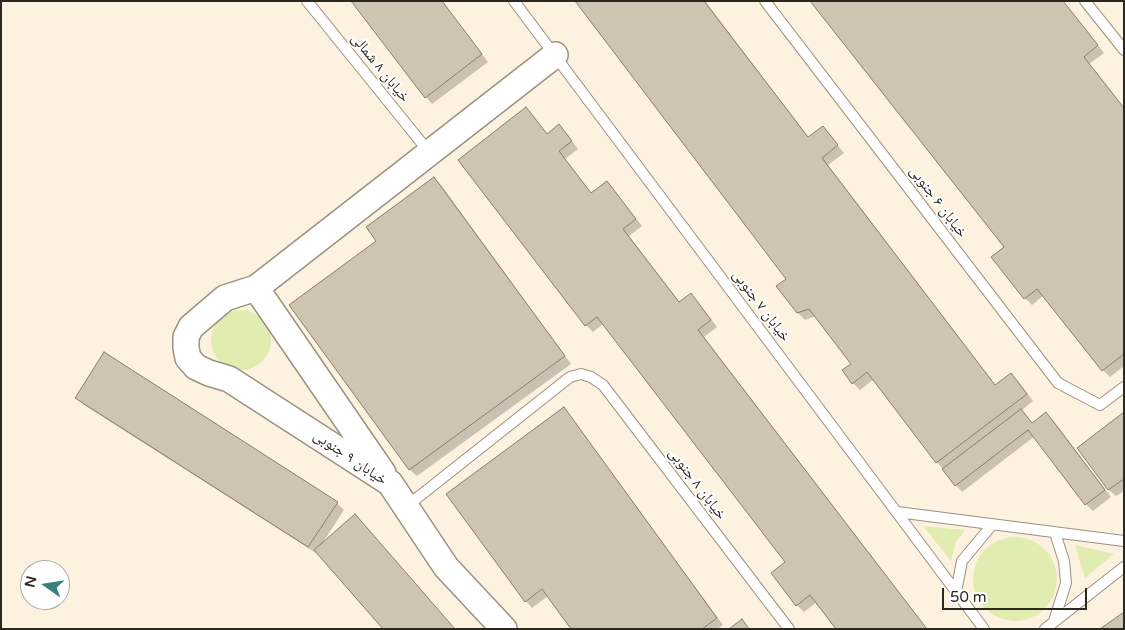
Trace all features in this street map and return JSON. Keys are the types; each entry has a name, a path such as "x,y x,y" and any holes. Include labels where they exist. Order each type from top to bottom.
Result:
{"street":[{"path":"390,483 256,288 555,55"},
{"name":"خیابان ۹ جنوبی","path":"256,288 225,298 191,328 186,337 188,358 196,367 229,379 390,483 446,567 504,629"}],"lane":[{"name":"خیابان ۸ شمالی","path":"307,1 429,153"},
{"name":"خیابان ۷ جنوبی","path":"514,1 984,629"},
{"name":"خیابان ۶ جنوبی","path":"765,1 1058,383 1100,405 1124,387"},
{"path":"1085,1 1124,50"},
{"name":"خیابان ۸ جنوبی","path":"406,507 570,377 581,374 591,377 603,385 790,629"},
{"path":"897,512 1124,541"},
{"path":"956,592 962,561 992,525"},
{"path":"1054,621 1066,583 1064,561 1055,533"},
{"path":"1045,629 1124,567"}],"green space":[{"path":"235,310 247,310 258,315 266,323 271,334 269,352 258,365 247,370 235,370 224,365 216,357 211,346 211,334 216,323 224,315"},
{"path":"923,526 965,530 956,542 951,561"},
{"path":"1015,537 1038,544 1050,556 1057,579 1050,602 1038,614 1015,621 992,614 980,602 973,579 980,556 992,544"},
{"path":"1075,545 1114,554 1085,578"}],"building":[{"path":"351,1 442,1 482,54 425,98"},
{"path":"575,1 704,1 808,137 823,126 838,145 822,158 995,385 1011,373 1027,394 936,463 867,372 852,384 842,370 851,364 809,309 797,313 776,286 786,279"},
{"path":"810,1 1063,1 1098,45 1084,57 1124,108 1124,354 1102,371 1037,289 1024,299 991,257 1004,247"},
{"path":"526,107 547,134 559,124 572,141 559,151 591,193 607,181 636,219 623,229 679,302 691,293 711,320 698,330 927,629 836,629 810,595 796,606 771,573 785,562 597,317 585,326 458,160"},
{"path":"434,177 565,356 409,470 289,305 376,241 366,227"},
{"path":"104,352 338,502 308,547 75,398"},
{"path":"564,407 717,618 702,629 571,629 542,589 525,602 446,494"},
{"path":"1021,409 1032,423 1046,412 1105,490 1085,505 1028,430 955,486 942,469"},
{"path":"1124,412 1124,479 1108,490 1077,448"},
{"path":"355,514 455,629 383,629 314,550"},
{"path":"1124,612 1124,629 1100,629"},
{"path":"742,619 749,629 729,629"}]}
